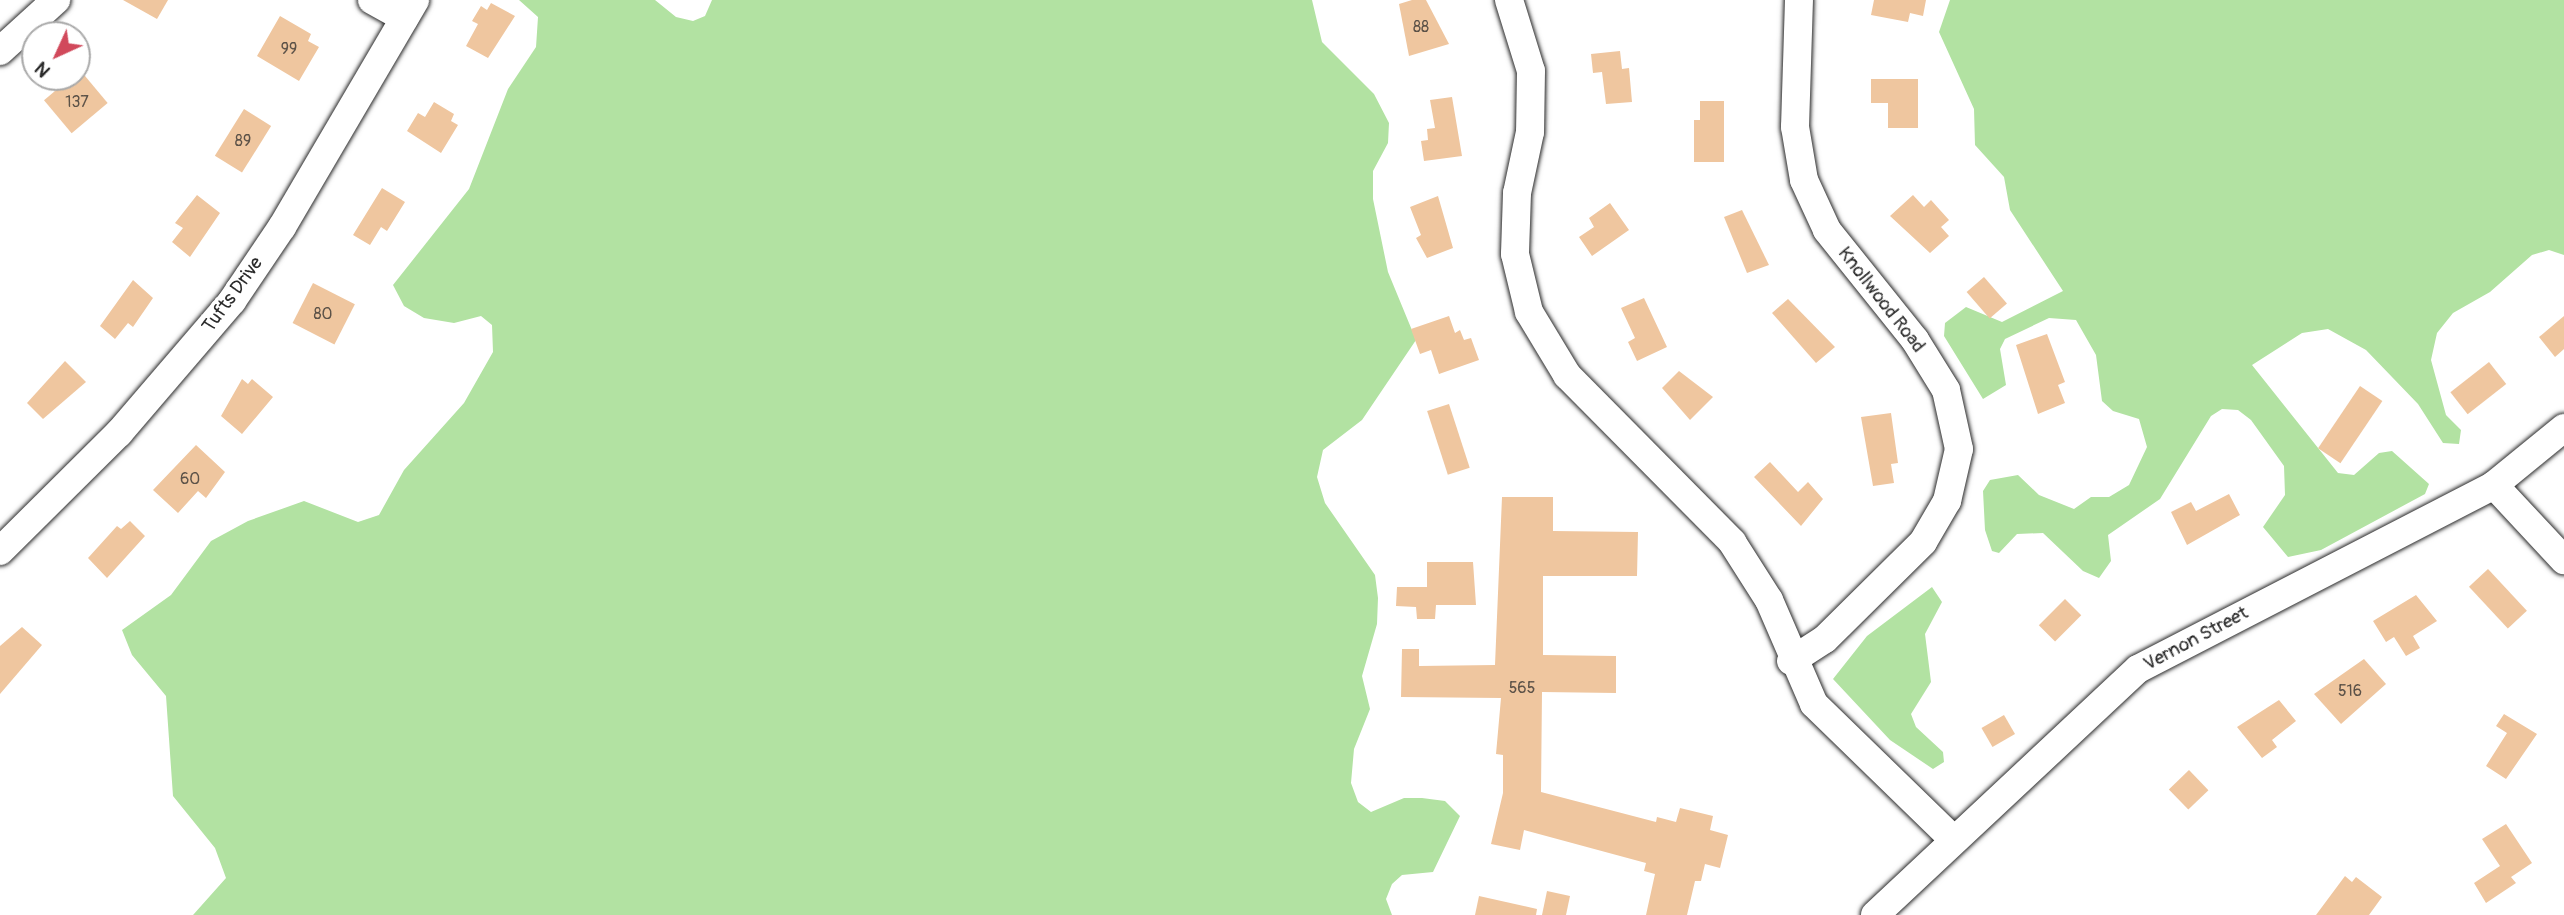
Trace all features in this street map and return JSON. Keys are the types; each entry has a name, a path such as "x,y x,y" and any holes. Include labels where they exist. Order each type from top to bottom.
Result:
{"street":[{"path":"0,51 55,0"},
{"path":"372,0 410,9"},
{"path":"1509,0 1531,71 1530,132 1517,193 1515,254 1529,312 1567,375 1732,542 1769,600 1791,661 1814,704 1953,839"},
{"name":"Knollwood Road","path":"1791,661 1825,639 1923,542 1948,501 1959,449 1946,390 1915,340 1827,230 1804,180 1795,127 1799,0"},
{"name":"Tufts Drive","path":"0,551 119,433 232,301 282,227 410,9"},
{"name":"Vernon Street","path":"1875,915 1953,839 2138,669 2494,485 2564,428"},
{"path":"2494,485 2564,561"}],"green space":[{"path":"519,0 655,0 676,17 693,21 705,16 712,0 1312,0 1322,42 1374,94 1389,123 1388,143 1373,171 1373,199 1388,272 1416,340 1362,420 1323,450 1317,477 1325,503 1375,575 1378,598 1377,624 1362,676 1370,709 1354,749 1351,783 1358,802 1371,812 1404,798 1422,798 1445,801 1460,816 1433,872 1402,875 1392,884 1386,899 1392,915 193,915 226,878 215,848 173,796 166,696 132,655 122,630 171,595 211,541 248,521 304,501 358,522 379,515 404,470 464,403 493,352 492,325 481,316 454,323 424,318 404,306 393,285 469,189 508,89 536,47 538,17"},
{"path":"1950,0 2564,0 2564,255 2549,250 2532,255 2490,292 2453,313 2437,333 2431,360 2446,415 2461,430 2459,444 2443,443 2418,404 2366,350 2328,329 2302,333 2252,365 2338,473 2354,475 2379,453 2392,451 2429,484 2425,494 2321,550 2288,557 2263,527 2285,495 2284,466 2251,420 2238,410 2222,409 2211,416 2160,499 2108,535 2111,561 2099,578 2083,571 2043,533 2017,534 1999,553 1992,551 1985,530 1983,491 1990,480 2018,475 2039,495 2074,509 2091,497 2109,497 2129,485 2147,447 2139,419 2113,411 2102,401 2096,355 2076,320 2049,318 2005,339 2000,349 2006,385 1983,399 1944,336 1945,323 1966,307 2002,322 2063,291 2010,210 2004,177 1975,145 1974,109 1939,32"},
{"path":"1932,587 1942,602 1925,634 1931,682 1911,714 1916,727 1943,752 1944,762 1933,769 1890,740 1833,679 1867,636"}],"building":[{"path":"123,0 168,0 157,19"},
{"path":"1426,0 1449,44 1409,56 1399,4"},
{"path":"1874,0 1926,0 1923,16 1910,13 1908,22 1871,15"},
{"path":"491,3 515,16 488,58 466,46 478,24 472,21 481,6 487,10"},
{"path":"280,16 311,34 308,41 319,47 299,81 257,56"},
{"path":"1620,51 1622,69 1629,68 1632,102 1606,104 1602,72 1593,73 1591,54"},
{"path":"1871,79 1918,79 1918,128 1888,128 1888,103 1871,103"},
{"path":"91,83 108,103 72,133 44,100 55,91 91,91"},
{"path":"1452,97 1462,156 1424,161 1421,141 1428,140 1427,129 1435,128 1430,100"},
{"path":"1700,101 1724,101 1724,162 1694,162 1694,120 1700,120"},
{"path":"434,102 454,114 451,121 458,125 441,153 407,131 418,113 425,117"},
{"path":"244,109 271,126 242,173 215,156"},
{"path":"382,188 405,202 387,231 381,227 370,245 353,235"},
{"path":"197,195 220,213 190,257 172,242 183,228 175,223"},
{"path":"1913,195 1924,207 1931,200 1949,220 1941,227 1949,236 1930,253 1890,216"},
{"path":"1438,196 1453,248 1427,258 1416,238 1421,235 1410,207"},
{"path":"1610,203 1629,230 1592,256 1579,237 1594,227 1589,218"},
{"path":"1742,210 1769,265 1747,273 1724,217"},
{"path":"1984,277 2007,303 1990,319 1967,292"},
{"path":"133,280 153,298 133,327 128,323 115,339 100,326"},
{"path":"313,283 355,304 334,344 293,323"},
{"path":"1644,298 1667,347 1637,361 1628,342 1635,338 1621,308"},
{"path":"1788,299 1835,347 1816,363 1772,313"},
{"path":"1449,316 1455,333 1460,330 1464,340 1471,338 1479,360 1439,374 1431,350 1420,354 1411,329"},
{"path":"2564,316 2564,349 2555,357 2539,337"},
{"path":"2047,334 2065,382 2058,385 2065,403 2038,414 2016,345"},
{"path":"65,361 86,382 43,419 27,403"},
{"path":"2489,362 2506,384 2468,414 2450,392"},
{"path":"1679,371 1713,397 1690,420 1662,388"},
{"path":"242,379 248,384 252,379 273,397 242,434 221,416"},
{"path":"2360,386 2382,401 2340,463 2318,448"},
{"path":"1449,404 1470,468 1448,475 1427,411"},
{"path":"1891,413 1898,463 1891,464 1894,483 1873,486 1861,417"},
{"path":"196,445 225,472 206,498 198,491 178,513 153,490"},
{"path":"1770,462 1798,492 1808,482 1823,499 1801,526 1754,477"},
{"path":"2229,494 2240,515 2187,545 2171,512 2191,502 2196,511"},
{"path":"1502,497 1553,497 1553,531 1638,532 1637,576 1543,576 1543,655 1616,656 1616,693 1542,692 1541,792 1656,822 1657,817 1676,822 1680,808 1713,816 1710,830 1728,835 1720,868 1705,864 1701,881 1695,881 1687,915 1646,915 1655,874 1644,871 1646,863 1524,830 1520,850 1491,844 1503,793 1503,755 1496,754 1501,698 1401,697 1402,649 1419,649 1419,666 1495,665"},
{"path":"130,521 145,536 107,578 88,558 117,526 121,529"},
{"path":"1427,562 1473,562 1476,605 1436,605 1435,619 1417,619 1416,607 1396,606 1397,587 1427,587"},
{"path":"2488,569 2527,611 2508,628 2469,587"},
{"path":"2416,595 2437,621 2413,636 2420,648 2406,656 2394,637 2386,642 2373,621"},
{"path":"2065,599 2081,615 2055,641 2039,625"},
{"path":"22,627 42,645 0,694 0,646"},
{"path":"2364,659 2386,684 2341,724 2314,694"},
{"path":"2279,700 2296,721 2272,740 2277,747 2262,758 2237,727"},
{"path":"2504,714 2537,734 2506,779 2486,766 2507,733 2496,726"},
{"path":"2004,715 2015,734 1992,747 1981,728"},
{"path":"2189,770 2208,790 2188,810 2169,789"},
{"path":"2506,824 2532,863 2511,877 2516,883 2486,903 2474,883 2500,866 2482,839"},
{"path":"2345,876 2352,882 2356,877 2382,897 2369,915 2316,915"},
{"path":"1547,891 1570,896 1566,915 1542,915"},
{"path":"1479,896 1537,909 1536,915 1475,915"}]}
